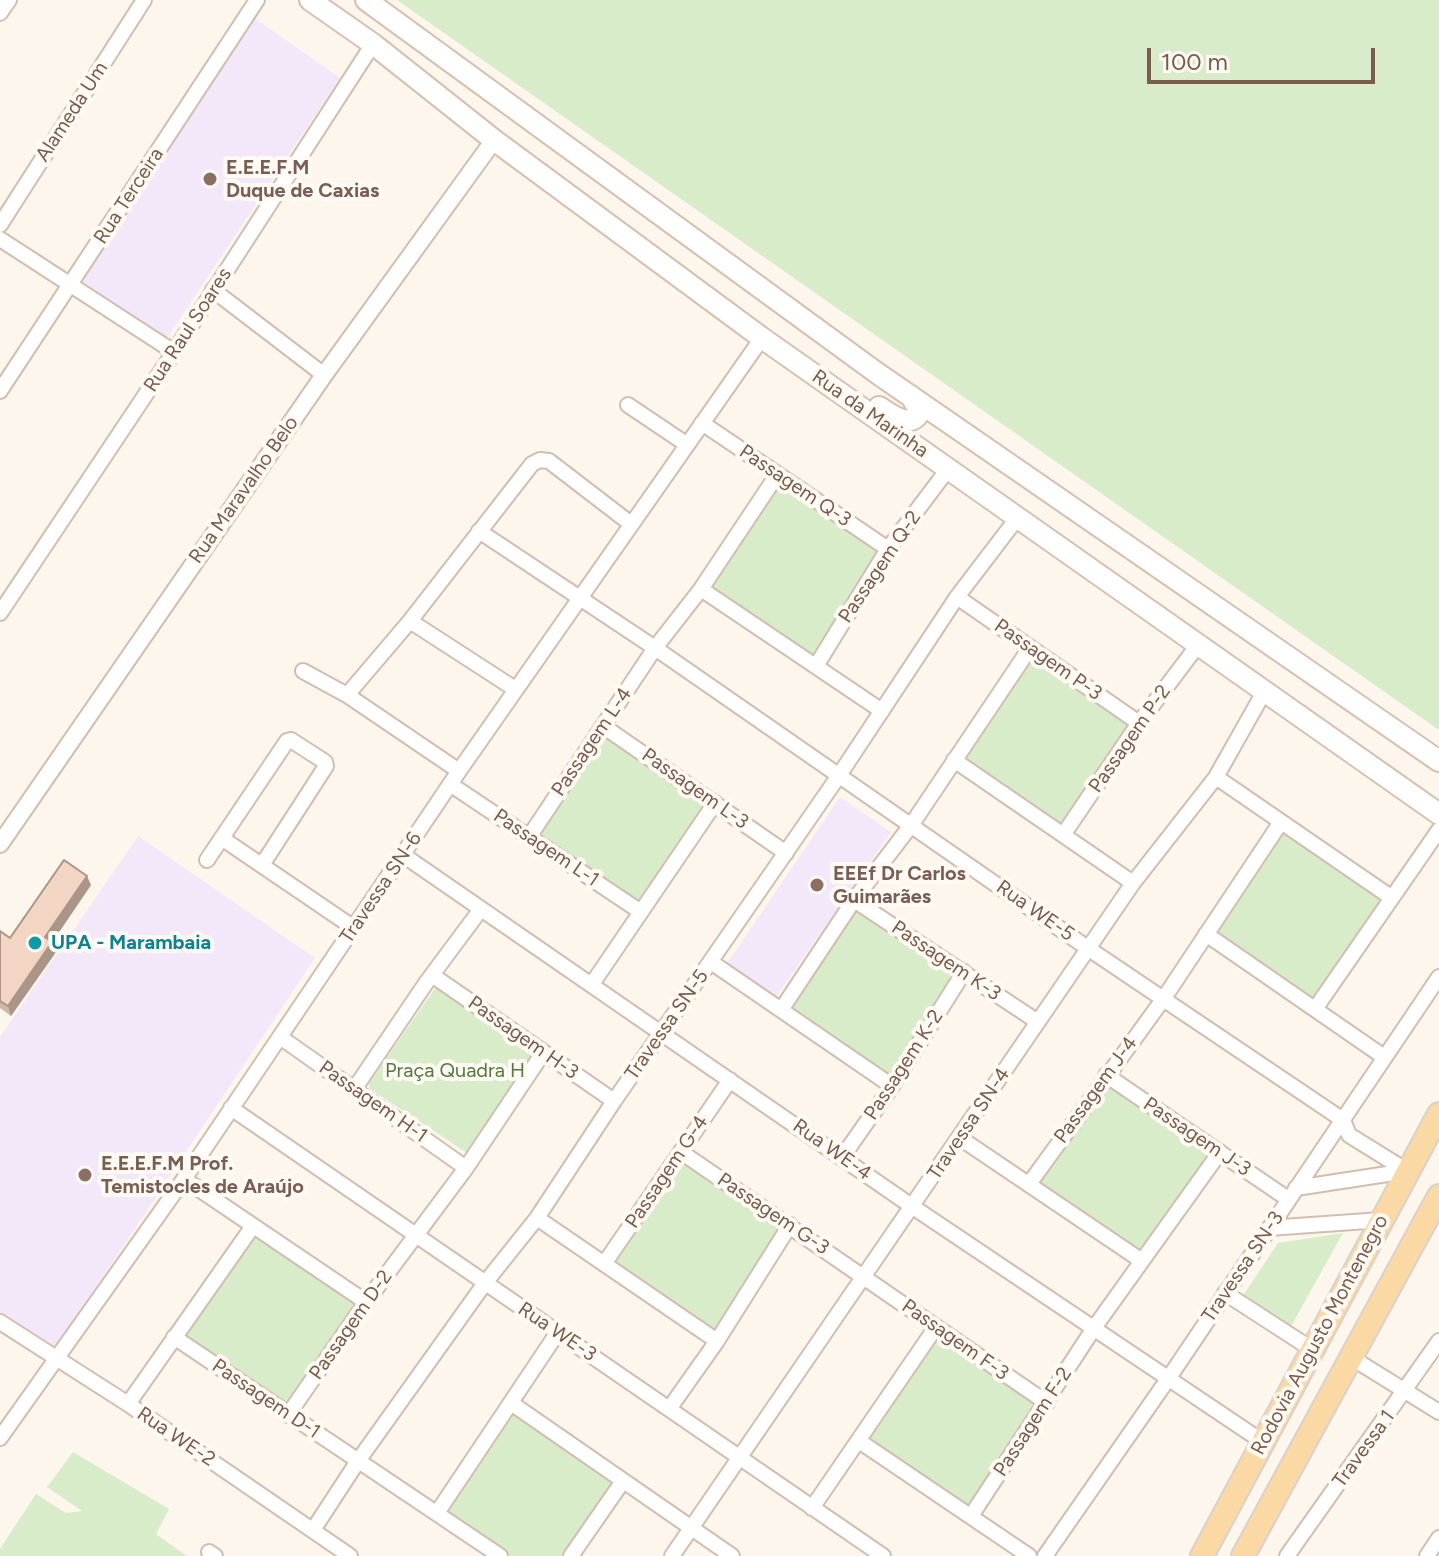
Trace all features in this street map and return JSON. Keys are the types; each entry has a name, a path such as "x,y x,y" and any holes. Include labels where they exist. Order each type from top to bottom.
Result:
{"main road":[{"name":"Rua da Marinha","path":"310,0 373,44 494,140 762,338 1439,814"},
{"name":"Rua da Marinha","path":"366,0 911,396 1439,761"},
{"path":"792,359 851,387 901,420 910,421 917,418 920,412 911,396"},
{"name":"Rodovia Augusto Montenegro","path":"1202,1556 1439,1114"},
{"name":"Rodovia Augusto Montenegro","path":"1243,1556 1439,1196"}],"street":[{"path":"0,13 9,0"},
{"name":"Alameda Um","path":"0,225 144,0"},
{"name":"Rua Terceira","path":"3,381 71,285 252,2"},
{"name":"Rua Raul Soares","path":"0,613 174,352 373,44"},
{"name":"Rua Maravalho Belo","path":"0,844 324,375 494,140"},
{"path":"0,239 174,352"},
{"path":"213,290 324,375"},
{"name":"Travessa SN-6","path":"0,1438 184,1179 515,689 762,338"},
{"path":"628,405 686,444"},
{"name":"Passagem Q-3","path":"702,423 888,549"},
{"path":"347,695 410,621 532,464 540,460 549,461 631,524"},
{"name":"Passagem Q-2","path":"816,666 888,549 948,469"},
{"name":"Passagem L-4","path":"529,837 655,648 701,589 777,475"},
{"name":"Travessa SN-5","path":"313,1530 358,1461 485,1283 537,1218 957,597 1018,517"},
{"name":"Rua WE-5","path":"479,531 840,774 1089,949 1343,1120 1349,1135 1407,1171"},
{"path":"701,589 882,711"},
{"name":"Passagem P-3","path":"957,597 1139,723"},
{"path":"410,621 515,689"},
{"name":"Passagem P-2","path":"1063,835 1139,723 1198,645"},
{"path":"781,1010 854,900 912,824 1030,648"},
{"name":"Passagem L-1","path":"303,671 347,695 529,837 641,912"},
{"name":"Travessa SN-4","path":"672,1556 1133,883 1216,777 1264,692"},
{"name":"Passagem L-3","path":"603,726 786,853"},
{"path":"207,860 287,741 294,741 325,762 326,766 262,865"},
{"path":"954,760 1133,883"},
{"path":"1216,777 1392,898"},
{"path":"592,984 715,803"},
{"name":"Passagem J-4","path":"1029,1184 1164,998 1281,822"},
{"path":"1315,1009 1439,830"},
{"path":"223,839 354,928"},
{"name":"Rua WE-4","path":"403,855 913,1207 1263,1442"},
{"name":"Passagem K-3","path":"854,900 1038,1022"},
{"path":"355,1088 481,909"},
{"path":"1206,934 1384,1057"},
{"path":"711,962 892,1086"},
{"name":"Passagem K-2","path":"843,1156 892,1086 964,972"},
{"name":"Passagem H-3","path":"432,975 614,1101"},
{"name":"Travessa SN-3","path":"1045,1556 1439,977"},
{"name":"Passagem H-1","path":"280,1037 466,1168"},
{"name":"Passagem D-2","path":"288,1415 366,1302 466,1168 543,1053"},
{"name":"Passagem J-3","path":"1106,1075 1220,1152 1292,1193"},
{"name":"Passagem G-4","path":"604,1264 730,1080"},
{"name":"Rua WE-3","path":"231,1108 883,1556"},
{"path":"960,1138 1142,1261"},
{"name":"Passagem G-3","path":"681,1152 865,1276"},
{"name":"Passagem F-2","path":"971,1516 1094,1328 1220,1152"},
{"path":"1292,1193 1407,1171"},
{"path":"184,1179 366,1302"},
{"path":"537,1218 717,1341"},
{"path":"1269,1228 1381,1220"},
{"path":"669,1409 717,1341 790,1225"},
{"path":"128,1404 253,1226"},
{"name":"Passagem F-3","path":"865,1276 1047,1403"},
{"path":"1225,1293 1313,1350"},
{"name":"Rua WE-2","path":"0,1322 128,1404 350,1556"},
{"path":"812,1508 936,1327"},
{"path":"437,1513 558,1332"},
{"name":"Passagem D-1","path":"174,1337 500,1556"},
{"name":"Travessa 1","path":"1287,1556 1439,1341"},
{"path":"1352,1358 1407,1389 1439,1412"},
{"path":"511,1403 732,1556"},
{"path":"859,1441 1029,1556"},
{"path":"571,1556 623,1481"},
{"path":"1427,1556 1439,1538"}],"shaded area":[{"name":"E.E.E.F.M Duque de Caxias","path":"253,17 340,78 167,338 80,280"},
{"name":"EEEf Dr Carlos Guimarães","path":"840,797 891,832 775,998 726,965"},
{"name":"E.E.E.F.M Prof. Temistocles de Araújo","path":"138,836 315,958 54,1350 0,1313 0,1037"}],"green space":[{"path":"397,0 1439,0 1439,730"},
{"path":"777,475 888,549 816,666 701,589"},
{"path":"1030,648 1139,723 1063,835 954,760"},
{"path":"603,726 715,803 641,912 529,837"},
{"path":"1281,822 1392,898 1315,1009 1206,934"},
{"path":"854,900 964,972 892,1086 781,1010"},
{"name":"Praça Quadra H","path":"438,984 533,1053 533,1064 470,1155 369,1088 369,1083"},
{"path":"1106,1075 1220,1152 1142,1261 1029,1184"},
{"path":"681,1152 790,1225 717,1341 604,1264"},
{"path":"253,1226 366,1302 288,1415 174,1337"},
{"path":"1343,1233 1289,1330 1240,1300 1278,1243"},
{"path":"936,1327 1047,1403 971,1516 859,1441"},
{"path":"511,1403 623,1481 571,1556 500,1556 437,1513"},
{"path":"73,1452 169,1509 156,1534 187,1556 0,1556 0,1549 36,1494 66,1513 82,1511 47,1487"}],"building":[{"name":"UPA - Marambaia","path":"64,860 87,876 45,937 52,942 8,1006 0,1001 0,931 10,938"}],"place":[{"name":"E.E.E.F.M Duque de Caxias","path":"210,179"},
{"name":"EEEf Dr Carlos Guimarães","path":"817,885"},
{"name":"UPA - Marambaia","path":"35,943"},
{"name":"E.E.E.F.M Prof. Temistocles de Araújo","path":"85,1175"}]}
